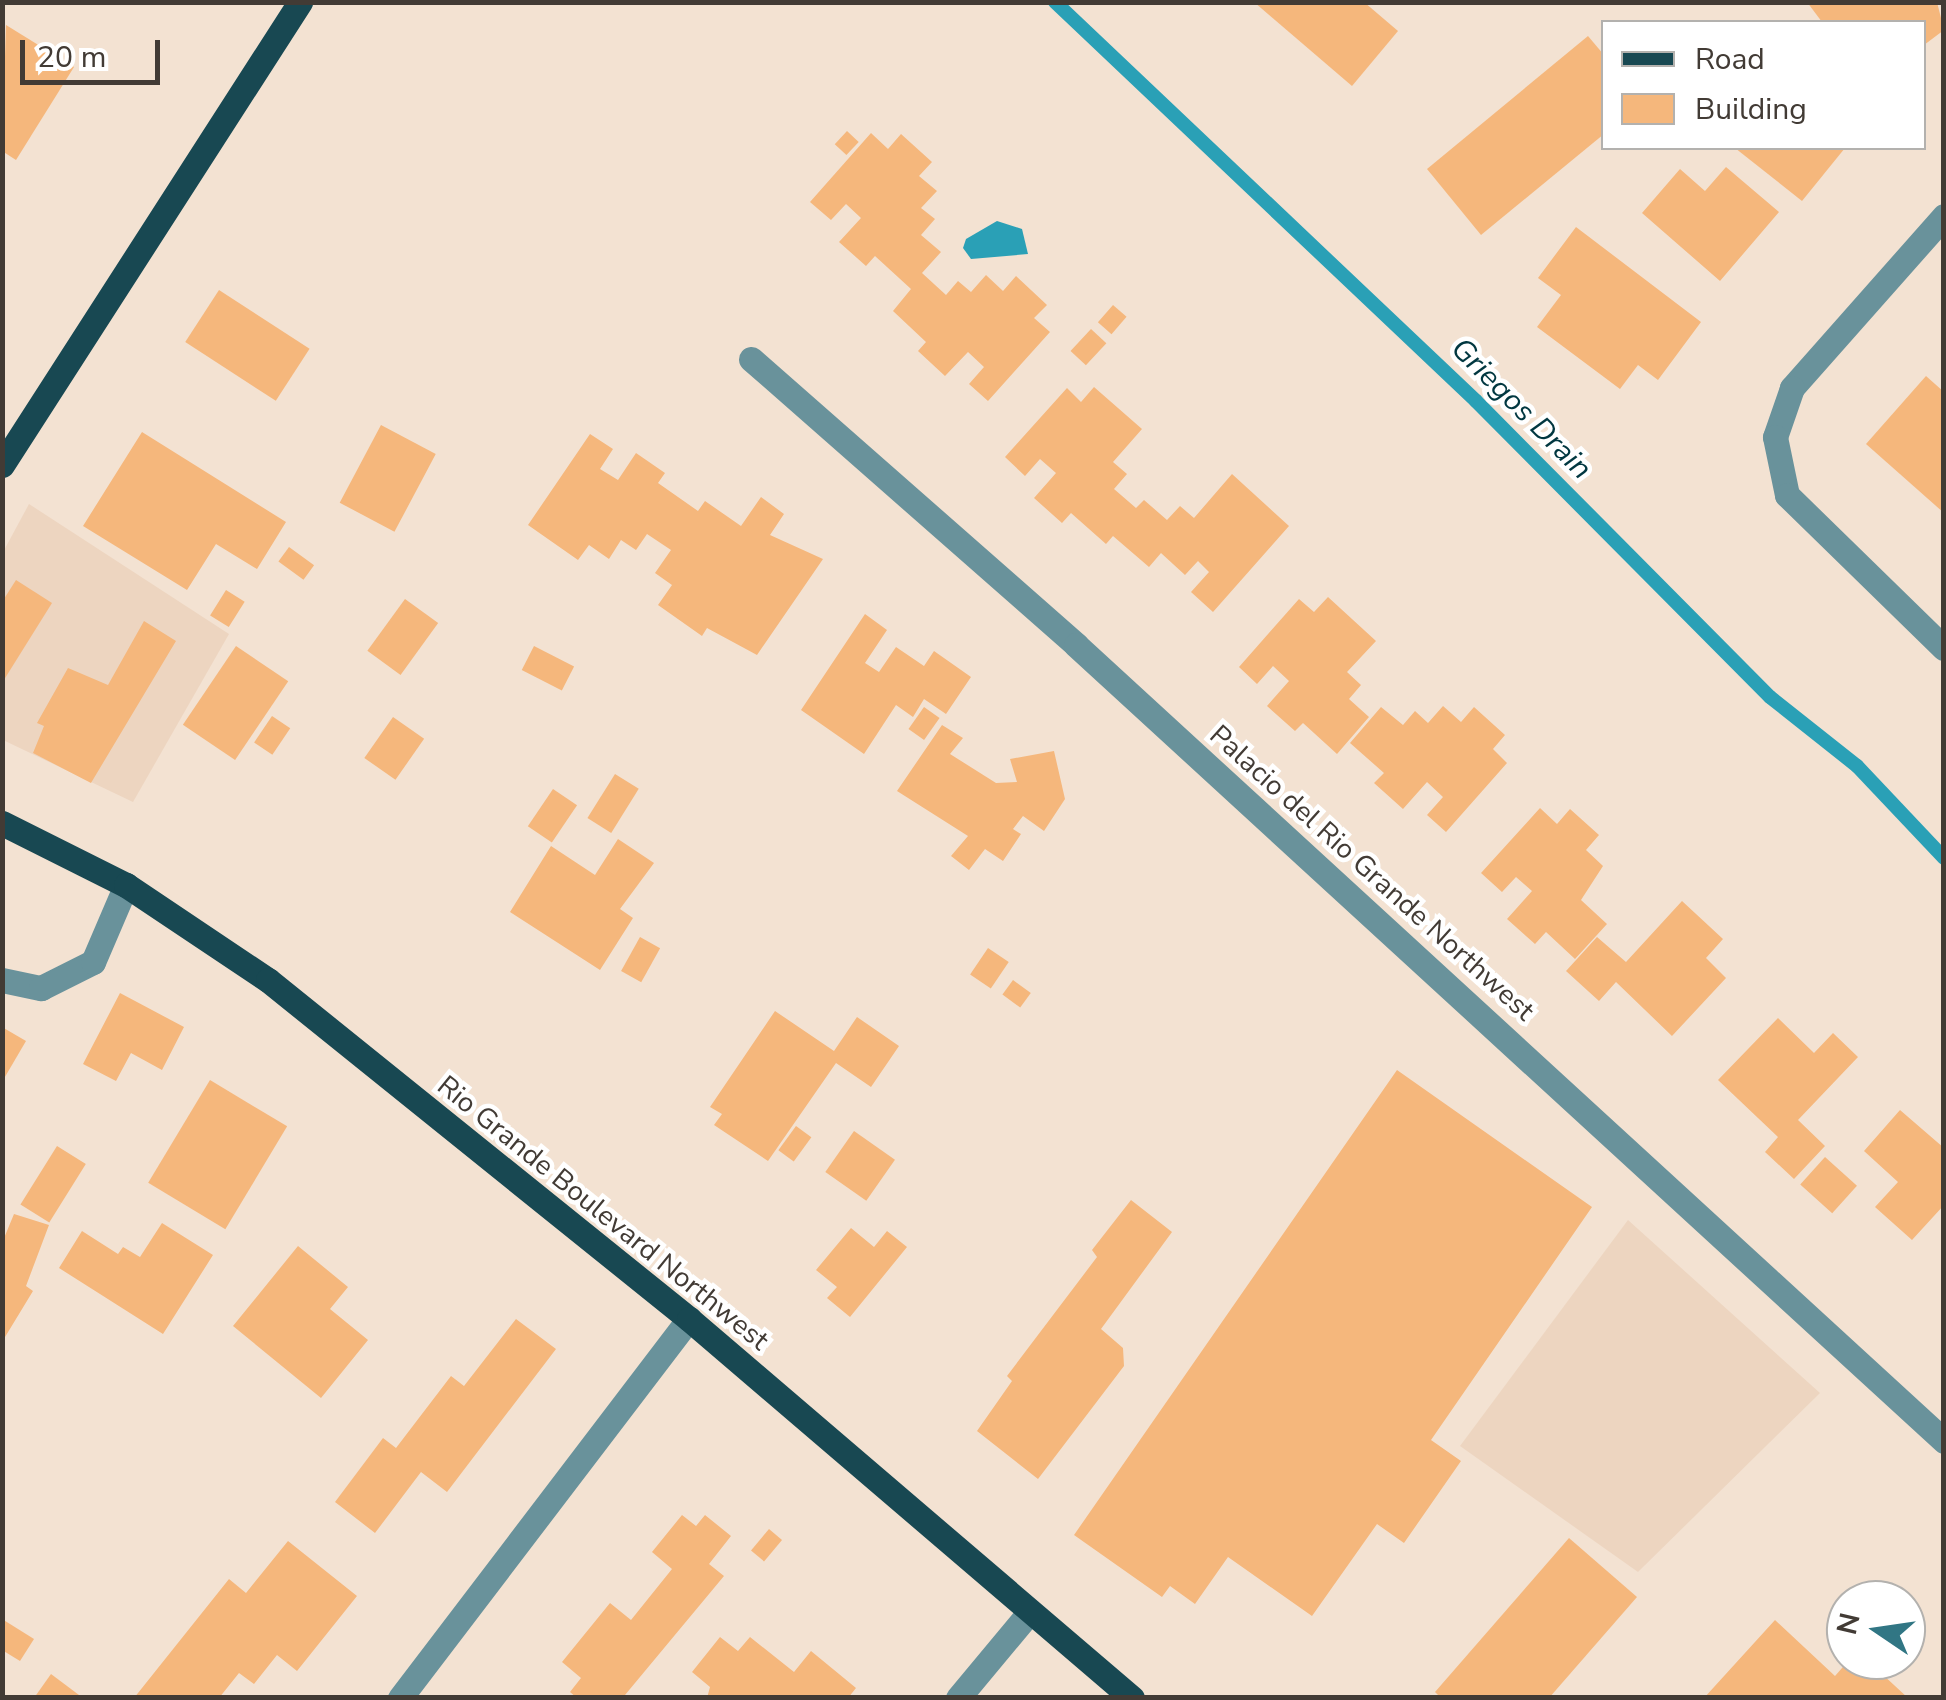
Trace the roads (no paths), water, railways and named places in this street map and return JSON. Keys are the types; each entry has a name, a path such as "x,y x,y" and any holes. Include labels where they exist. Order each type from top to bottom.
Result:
{"main road":[{"path":"2,465 300,2"},
{"name":"Rio Grande Boulevard Northwest","path":"2,824 126,885 268,980 689,1319 1028,1614 1132,1698"}],"street":[{"path":"1944,216 1792,388 1774,437 1787,495 1944,648"},
{"name":"Palacio del Rio Grande Northwest","path":"752,359 1076,644 1944,1441"},
{"path":"2,980 42,988 69,980 92,962 126,885"},
{"path":"400,1698 689,1319"},
{"path":"958,1698 1028,1614"}],"water":[{"path":"997,221 1022,229 1028,254 971,259 963,248 966,239"}],"waterway":[{"name":"Griegos Drain","path":"1055,2 1476,401 1770,697 1857,766 1944,858"}]}
